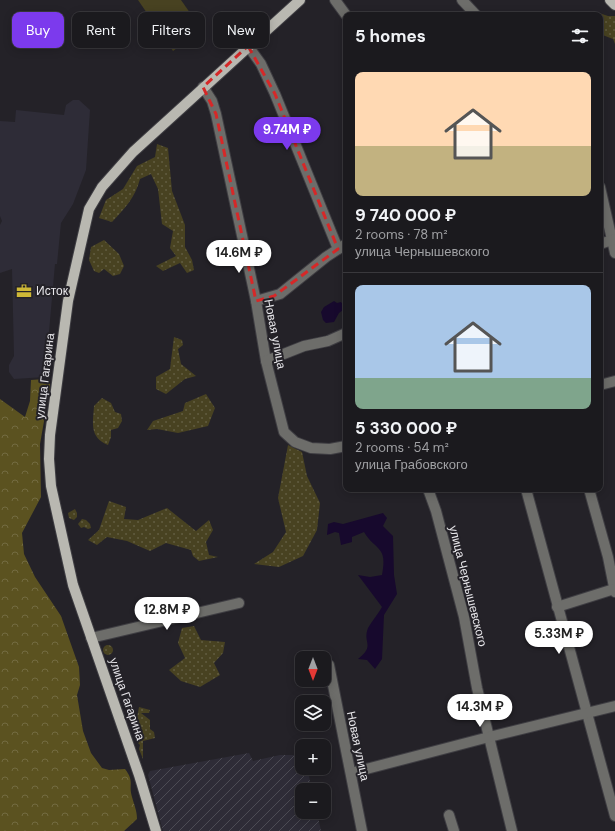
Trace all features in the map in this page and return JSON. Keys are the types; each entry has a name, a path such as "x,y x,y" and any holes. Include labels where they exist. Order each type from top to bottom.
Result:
{"main road":[{"name":"улица Гагарина","path":"269,27 300,0"},
{"path":"610,0 615,5"},
{"name":"улица Гагарина","path":"156,831 140,775 91,638 65,552 54,505 49,472 50,436 72,282 89,209 102,187 133,152 246,48"}],"street":[{"path":"335,0 344,12"},
{"path":"462,0 473,12"},
{"path":"249,48 261,64 342,246 280,294 256,301"},
{"name":"Новая улица","path":"203,87 212,101 216,114 256,301 266,361 281,425 284,432 302,446 321,450 343,446"},
{"path":"603,199 613,239 615,254"},
{"path":"603,243 613,239"},
{"path":"266,361 304,346 328,341 343,334"},
{"path":"603,384 615,381"},
{"name":"улица Чернышевского","path":"429,492 436,511 463,610 476,681 512,831"},
{"path":"527,492 615,816"},
{"path":"557,607 615,591 591,492"},
{"path":"91,638 239,603"},
{"name":"Новая улица","path":"331,675 362,831"},
{"path":"351,773 615,706"},
{"path":"449,815 454,831"}],"highlighted area":[{"path":"248,46 275,94 338,249 274,296 256,301 216,114 203,87"}],"shaded area":[{"path":"138,0 181,0 189,12 146,12"},
{"path":"603,14 615,16 615,44 613,39 603,35"},
{"path":"73,100 79,100 90,110 86,170 73,204 61,223 57,264 55,264 45,377 14,379 9,372 9,365 14,356 12,269 0,273 0,225 2,221 0,216 0,121 15,122 16,110 64,115 66,105"},
{"path":"157,144 168,148 172,191 185,225 185,247 192,260 194,270 187,273 180,263 163,271 156,266 176,256 170,248 173,231 162,224 158,189 151,174 140,179 132,197 112,222 99,218 106,200 123,189 137,166 155,157"},
{"path":"104,240 119,254 124,266 120,274 113,276 104,269 99,273 94,271 89,260 91,247"},
{"path":"334,301 337,303 341,302 343,305 343,310 339,313 334,322 326,323 323,320 321,312 324,307"},
{"path":"174,337 182,340 183,345 178,349 181,364 196,376 185,379 166,394 156,389 156,377 170,369"},
{"path":"206,394 215,408 208,426 178,433 157,429 147,430 153,421 183,411 185,403"},
{"path":"102,398 111,403 115,412 121,414 122,421 118,428 111,430 111,437 108,445 102,442 95,434 93,424 94,406"},
{"path":"288,445 302,452 307,476 320,503 317,530 303,556 279,567 254,564 273,552 286,532 278,498"},
{"path":"109,501 126,507 124,519 138,520 167,508 196,531 209,520 213,530 206,542 209,555 218,557 199,561 193,556 191,550 166,543 150,551 127,541 107,537 97,545 88,540 99,530"},
{"path":"75,509 77,517 74,520 69,518 68,513"},
{"path":"383,513 387,518 383,526 393,536 394,575 397,594 384,615 382,659 375,669 367,660 358,659 366,650 368,644 366,637 368,628 382,607 358,575 370,577 382,575 382,553 364,532 352,537 352,542 341,545 339,533 335,532 327,535 328,524 334,522 343,524"},
{"path":"82,519 86,520 90,524 91,528 81,528 78,524"},
{"path":"194,626 201,640 225,642 223,653 214,663 220,675 200,687 181,681 169,670 185,658 178,643 182,628"},
{"path":"106,645 110,645 112,646 112,654 106,655 103,652 103,648"},
{"path":"139,707 150,710 149,713 141,713 150,720 150,729 154,732 155,738 143,741 143,759 139,749 140,745 136,741 136,736 141,734 138,731 136,723"},
{"path":"249,753 253,761 280,755 294,755 295,775 309,775 310,783 295,783 295,819 318,819 321,831 163,831 148,775 150,771"}],"green space":[{"path":"31,380 50,380 50,387 40,444 41,497 22,533 24,554 35,577 61,616 79,667 80,685 77,695 83,731 91,753 102,768 109,770 125,769 130,777 131,793 137,819 124,831 0,831 0,399 25,417 30,401"}],"place":[{"name":"Исток","path":"24,291"}]}
